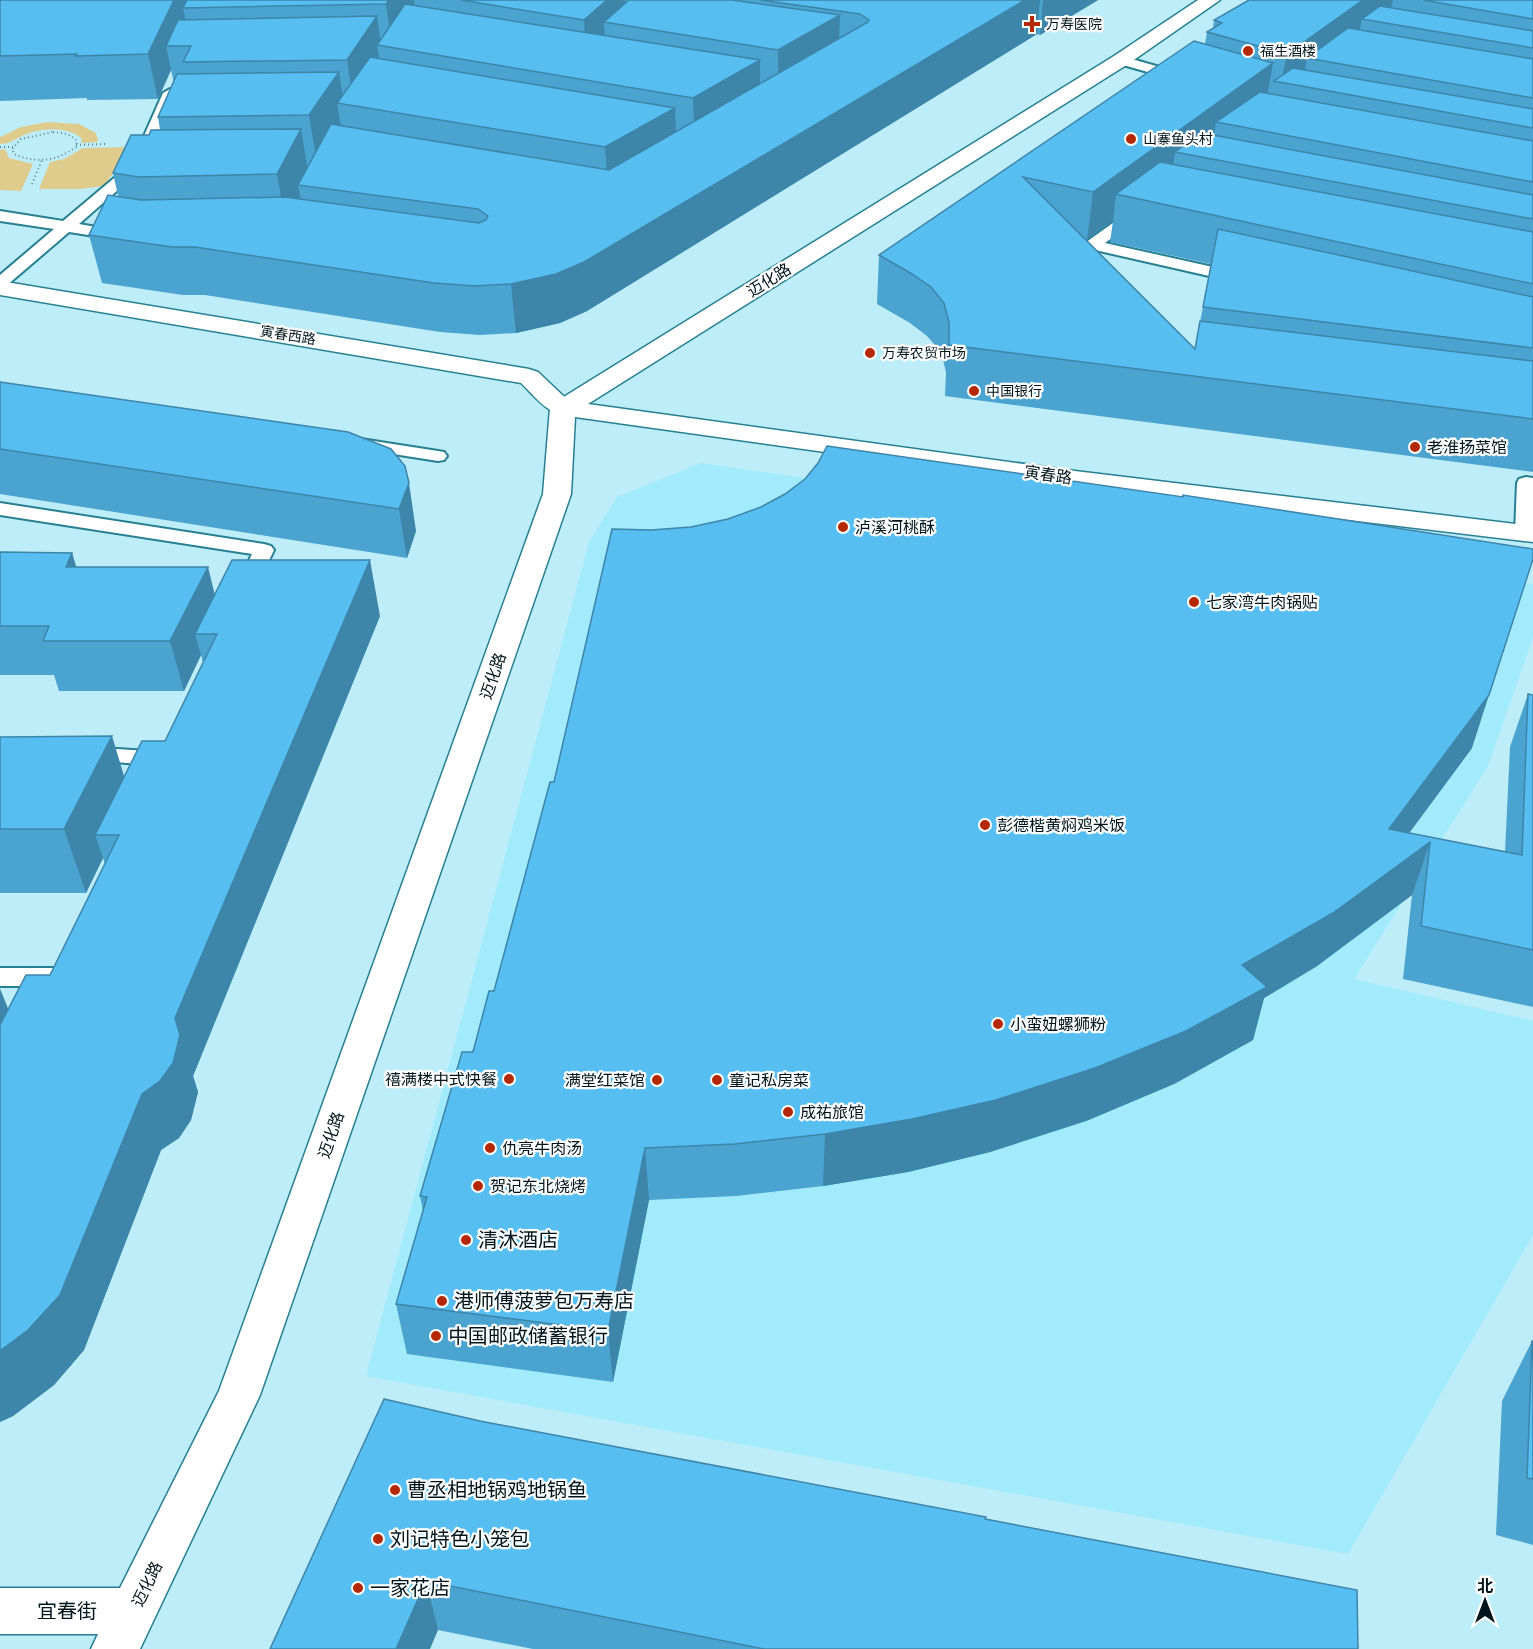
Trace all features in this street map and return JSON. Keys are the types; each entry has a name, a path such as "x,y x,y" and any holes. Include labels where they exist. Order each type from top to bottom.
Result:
{"street":[{"name":"迈化路","path":"124,1630 239,1395 557,494 563,408 1121,60 1211,0"},
{"name":"寅春西路","path":"0,288 529,377 563,408"},
{"name":"寅春路","path":"563,408 1064,477 1529,534"},
{"name":"宜春街","path":"0,1611 124,1630"}],"lane":[{"path":"1121,60 1201,83"},
{"path":"0,283 138,165 163,122 178,75"},
{"path":"122,179 146,178"},
{"path":"1100,280 1077,256 1151,202"},
{"path":"0,216 130,237"},
{"path":"1092,245 1254,281"},
{"path":"344,442 438,456"},
{"path":"1529,534 1526,483 1533,484"},
{"path":"0,509 264,550 237,599"},
{"path":"153,780 173,739"},
{"path":"70,752 163,759"},
{"path":"0,977 59,977"}],"path":[{"path":"0,147 13,147 21,140 41,133 65,133 77,141 76,147 69,153 42,160 21,158 14,154 13,147"},
{"path":"30,190 42,160"}],"shaded area":[{"path":"48,122 79,124 96,133 98,140 81,143 82,139 76,135 53,129 36,131 9,143 0,144 0,137 21,127"},
{"path":"131,147 104,186 80,189 39,189 50,162 64,159 83,148"},
{"path":"5,149 9,158 33,164 21,191 0,190 0,150"},
{"path":"701,463 1533,584 1533,637 1488,766 1354,979 1533,1021 1533,1235 1348,1554 366,1376 589,542 617,497"}],"building":[{"path":"0,0 174,0 148,54 0,56"},
{"path":"187,0 389,0 386,4 183,8"},
{"path":"461,0 607,0 584,20"},
{"path":"629,0 732,0 840,15 778,50 604,22"},
{"path":"761,0 1025,0 584,262 556,274 511,284 475,286 434,283 195,247 172,247 89,235 108,195 141,200 285,197 479,223 486,220 488,216 478,209 298,185 331,124 609,170 869,20 860,14"},
{"path":"1249,0 1363,0 1287,54 1207,32 1222,23 1214,20"},
{"path":"1423,0 1533,0 1533,19"},
{"path":"405,4 760,60 693,98 377,45"},
{"path":"1380,6 1533,31 1533,48 1362,19"},
{"path":"377,16 347,60 183,62 191,46 166,46 178,20"},
{"path":"1348,28 1533,59 1533,98 1307,58"},
{"path":"1194,41 1273,63 1093,192 1023,177 1195,349 1200,321 1533,361 1533,419 949,345 949,322 944,303 931,287 879,255"},
{"path":"370,57 675,108 605,147 337,103"},
{"path":"1293,68 1533,109 1533,128 1274,81"},
{"path":"339,72 309,115 158,117 177,74"},
{"path":"1260,92 1533,141 1533,182 1216,122"},
{"path":"301,129 277,174 139,177 113,173 131,135 149,135 151,130"},
{"path":"1202,133 1533,195 1533,219 1175,152"},
{"path":"1160,162 1533,232 1533,284 1116,194"},
{"path":"1218,229 1533,297 1533,348 1203,307"},
{"path":"0,382 348,432 391,449 405,466 409,483 399,509 0,449"},
{"path":"827,446 1183,497 1183,495 1533,549 1533,559 1489,695 1389,829 1522,855 1528,694 1533,695 1533,950 1421,926 1430,842 1333,913 1242,965 1267,987 1186,1031 1095,1068 996,1100 912,1119 825,1134 735,1144 645,1148 608,1331 396,1304 427,1197 420,1196 462,1052 473,1052 489,991 494,991 550,782 554,782 612,529 651,530 691,527 728,519 761,507 785,494 805,479 818,463"},
{"path":"0,552 72,553 66,567 208,567 170,641 43,641 49,626 0,626"},
{"path":"232,560 370,560 175,1018 180,1035 173,1063 160,1081 142,1094 60,1295 28,1330 0,1351 0,1025 26,975 50,975 119,835 95,835 142,741 165,741 217,634 195,634"},
{"path":"112,736 64,829 0,829 0,737"},
{"path":"1533,1341 1533,1479 1527,1478"},
{"path":"384,1399 480,1421 1357,1590 1358,1649 764,1649 426,1581 396,1649 270,1649"}],"place":[{"name":"万寿医院","path":"1032,24"},
{"name":"福生酒楼","path":"1248,51"},
{"name":"山寨鱼头村","path":"1131,139"},
{"name":"万寿农贸市场","path":"870,353"},
{"name":"中国银行","path":"974,391"},
{"name":"老淮扬菜馆","path":"1415,447"},
{"name":"泸溪河桃酥","path":"843,527"},
{"name":"七家湾牛肉锅贴","path":"1194,602"},
{"name":"彭德楷黄焖鸡米饭","path":"985,825"},
{"name":"小蛮妞螺狮粉","path":"998,1024"},
{"name":"禧满楼中式快餐","path":"509,1079"},
{"name":"满堂红菜馆","path":"657,1080"},
{"name":"童记私房菜","path":"717,1080"},
{"name":"成祐旅馆","path":"788,1112"},
{"name":"仇亮牛肉汤","path":"490,1148"},
{"name":"贺记东北烧烤","path":"478,1186"},
{"name":"清沐酒店","path":"466,1240"},
{"name":"港师傅菠萝包万寿店","path":"442,1301"},
{"name":"中国邮政储蓄银行","path":"436,1336"},
{"name":"曹丞相地锅鸡地锅鱼","path":"395,1490"},
{"name":"刘记特色小笼包","path":"378,1539"},
{"name":"一家花店","path":"358,1588"}]}
